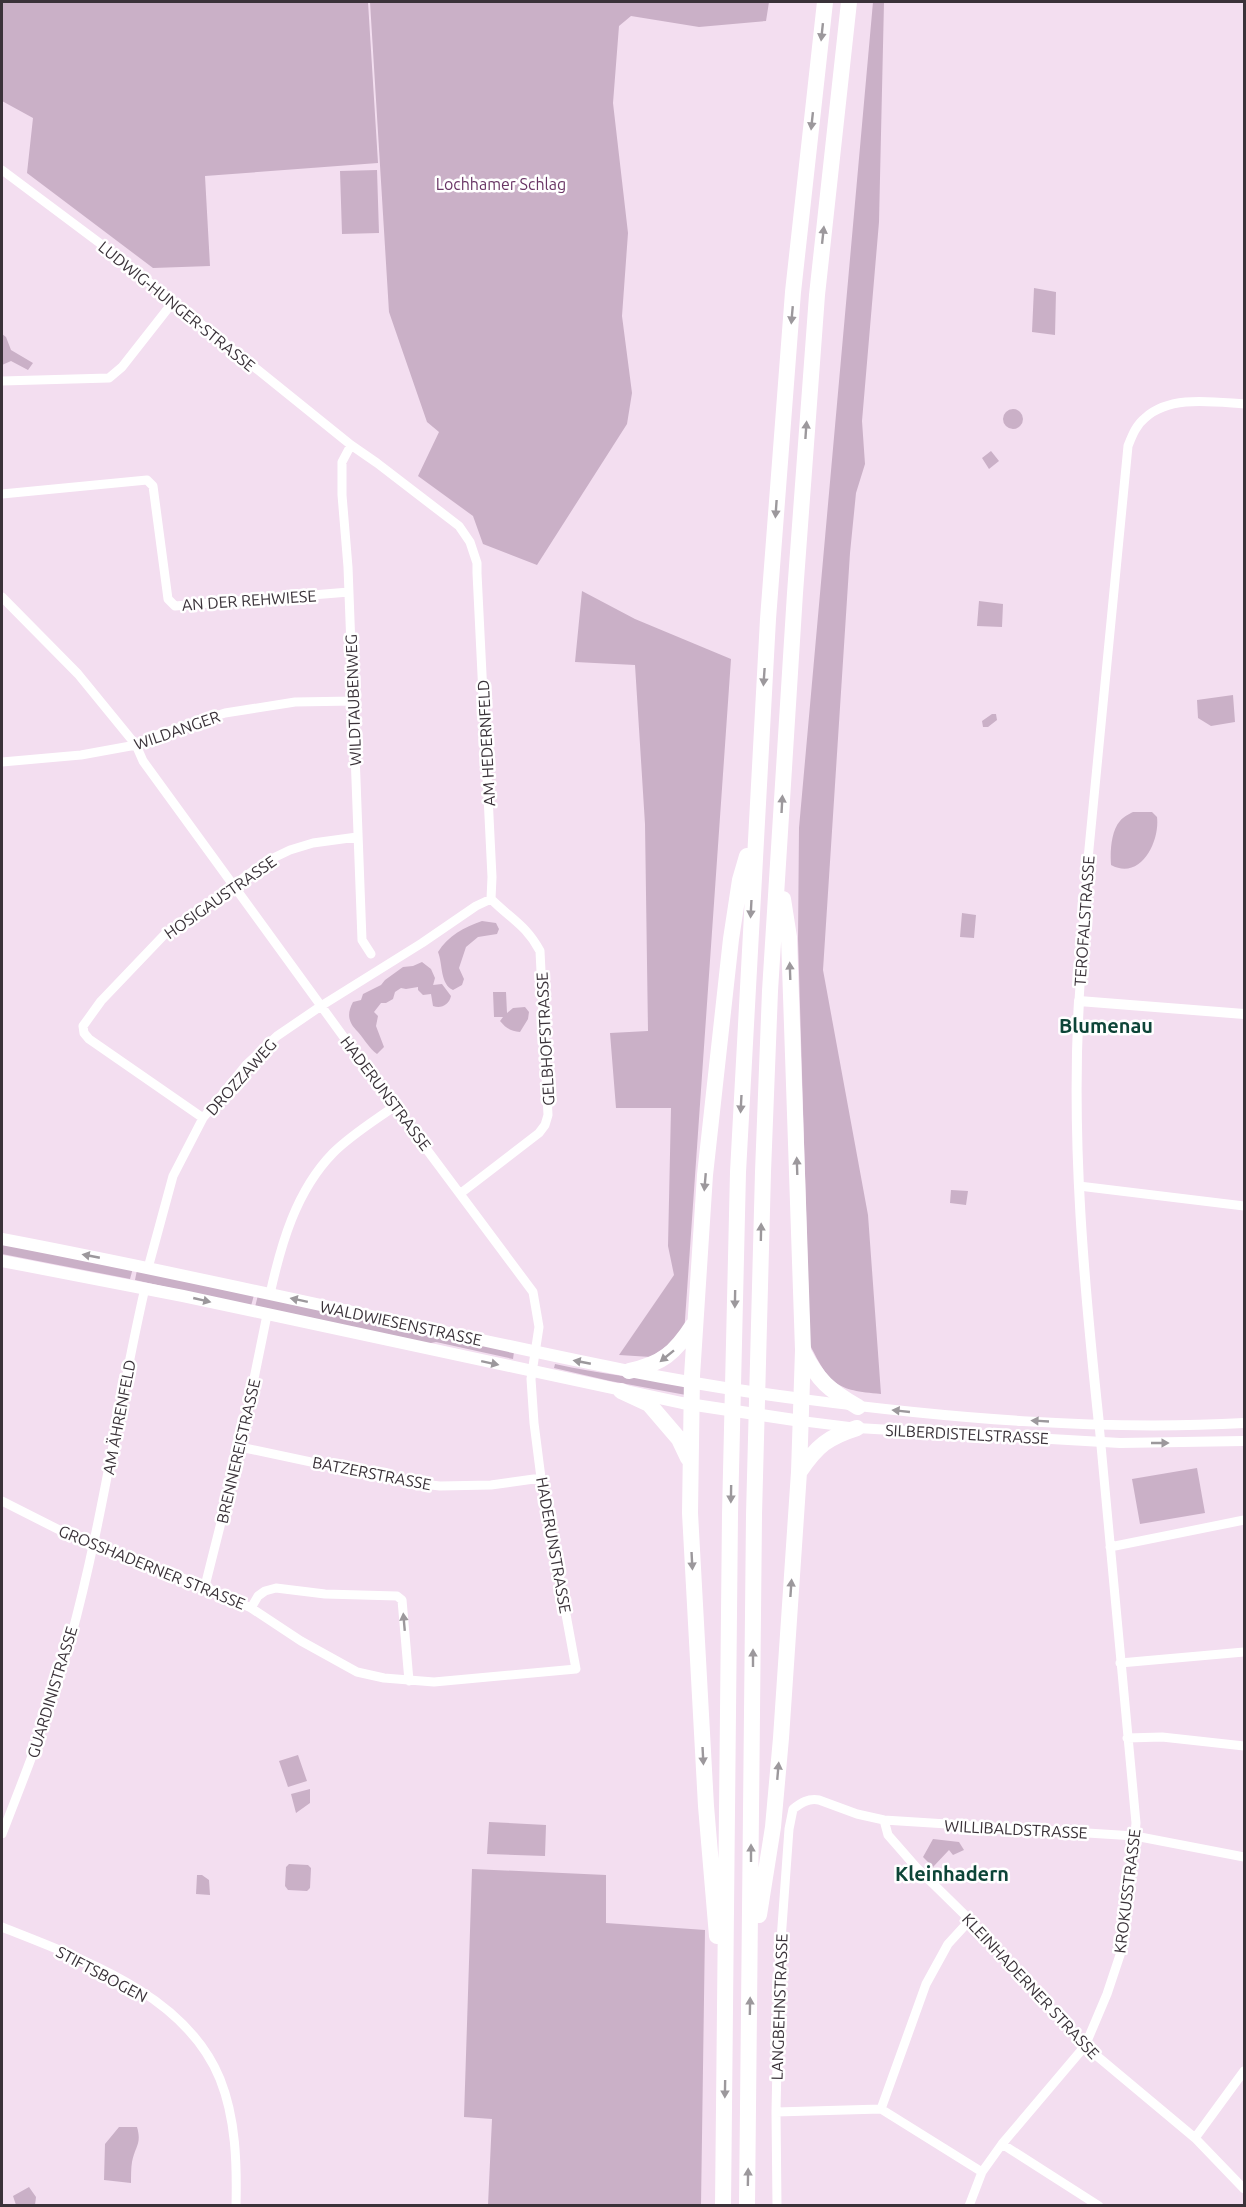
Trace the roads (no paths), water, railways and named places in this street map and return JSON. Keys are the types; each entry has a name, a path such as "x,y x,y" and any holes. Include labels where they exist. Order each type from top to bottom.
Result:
{"highway":[{"path":"723,2205 730,1514 738,1172 768,619 793,292 825,2"},
{"path":"747,2205 754,1515 762,1172 770,991 795,581 817,295 849,2"},
{"path":"726,2030 706,1806 693,1584 689,1461 694,1324 705,1174 731,939 740,880 755,830"},
{"path":"750,1975 773,1827 799,1472 802,1399 803,1350 789,937 778,863"},
{"path":"629,1371 659,1362 681,1345 694,1324"},
{"path":"803,1350 825,1386 858,1407"},
{"path":"621,1391 650,1404 679,1439 689,1461"},
{"path":"799,1472 814,1451 825,1441 857,1428"}],"main road":[{"name":"WALDWIESENSTRASSE","path":"2,1239 629,1371 746,1392 802,1399"},
{"name":"WALDWIESENSTRASSE","path":"2,1261 145,1288 691,1405"},
{"name":"SILBERDISTELSTRASSE","path":"691,1405 801,1421"}],"street":[{"name":"LUDWIG-HUNGER-STRASSE","path":"2,170 86,233 351,445"},
{"path":"2,381 109,378 122,367 173,302"},
{"name":"TEROFALSTRASSE","path":"1099,1424 1088,1336 1079,1186 1077,1110 1079,1001 1088,859 1128,446 1140,422 1146,416 1172,404 1245,404"},
{"name":"WILDTAUBENWEG","path":"351,445 342,462 342,495 354,701 362,940 371,954"},
{"name":"AM HEDERNFELD","path":"351,445 377,462 459,526 470,542 477,563 492,871 491,900"},
{"name":"AN DER REHWIESE","path":"2,494 147,480 153,486 168,599 175,606 349,592"},
{"name":"HADERUNSTRASSE","path":"2,597 78,674 136,745 139,755 321,1006 533,1292 539,1328 531,1372 534,1423 541,1478 576,1668"},
{"name":"WILDANGER","path":"2,762 81,754 136,745 153,736 225,713 294,702 354,701"},
{"name":"HOSIGAUSTRASSE","path":"203,1118 88,1039 83,1026 101,1001 165,934 267,861 290,850 314,843 357,837"},
{"path":"321,1006 422,943 476,906 491,900"},
{"name":"GELBHOFSTRASSE","path":"460,1193 539,1133 548,1115 540,951 519,921 491,900"},
{"path":"1079,1001 1245,1014"},
{"name":"DROZZAWEG","path":"148,1268 173,1176 203,1118 246,1065 276,1036 321,1006"},
{"path":"270,1294 288,1229 301,1198 317,1171 350,1138 395,1106"},
{"path":"1079,1186 1245,1206"},
{"name":"AM ÄHRENFELD","path":"92,1546 145,1288"},
{"name":"BRENNEREISTRASSE","path":"205,1586 240,1447 267,1315"},
{"name":"SILBERDISTELSTRASSE","path":"802,1399 944,1415 1099,1424 1170,1426 1245,1423"},
{"name":"SILBERDISTELSTRASSE","path":"801,1421 857,1428 1101,1441 1151,1443 1245,1441"},
{"name":"KROKUSSTRASSE","path":"969,2205 982,2172 1002,2144 1085,2046 1107,1995 1122,1949 1136,1823 1099,1424"},
{"name":"BATZERSTRASSE","path":"240,1447 405,1482 440,1486 491,1485 541,1478"},
{"name":"GROSSHADERNER STRASSE","path":"2,1501 92,1546 205,1586 250,1608 301,1641 357,1672 409,1681 434,1682 473,1680 576,1668"},
{"path":"1110,1547 1245,1520"},
{"name":"GUARDINISTRASSE","path":"2,1834 52,1705 71,1639 92,1546"},
{"path":"250,1608 258,1596 276,1588 325,1594 397,1596 402,1600 409,1681"},
{"path":"1120,1663 1245,1652"},
{"path":"1127,1738 1162,1737 1245,1746"},
{"name":"WILLIBALDSTRASSE","path":"793,1809 802,1802 813,1799 857,1814 884,1820 1135,1836 1245,1857"},
{"name":"LANGBEHNSTRASSE","path":"777,2205 778,1968 789,1828 793,1809"},
{"name":"KLEINHADERNER STRASSE","path":"884,1820 888,1835 916,1867 970,1920 1085,2046 1195,2138 1245,2189"},
{"path":"880,2109 926,1984 948,1944 970,1920"},
{"name":"STIFTSBOGEN","path":"2,1927 70,1955 132,1986 166,2009 188,2030 207,2054 220,2079 226,2100 236,2153 236,2205"},
{"path":"1195,2138 1245,2071"},
{"path":"776,2112 880,2109 982,2172"},
{"path":"1002,2144 1099,2205"}],"district":[{"name":"Blumenau","path":"1106,1026"},
{"name":"Kleinhadern","path":"952,1874"}],"park label":[{"name":"Lochhamer Schlag","path":"501,184"}]}
